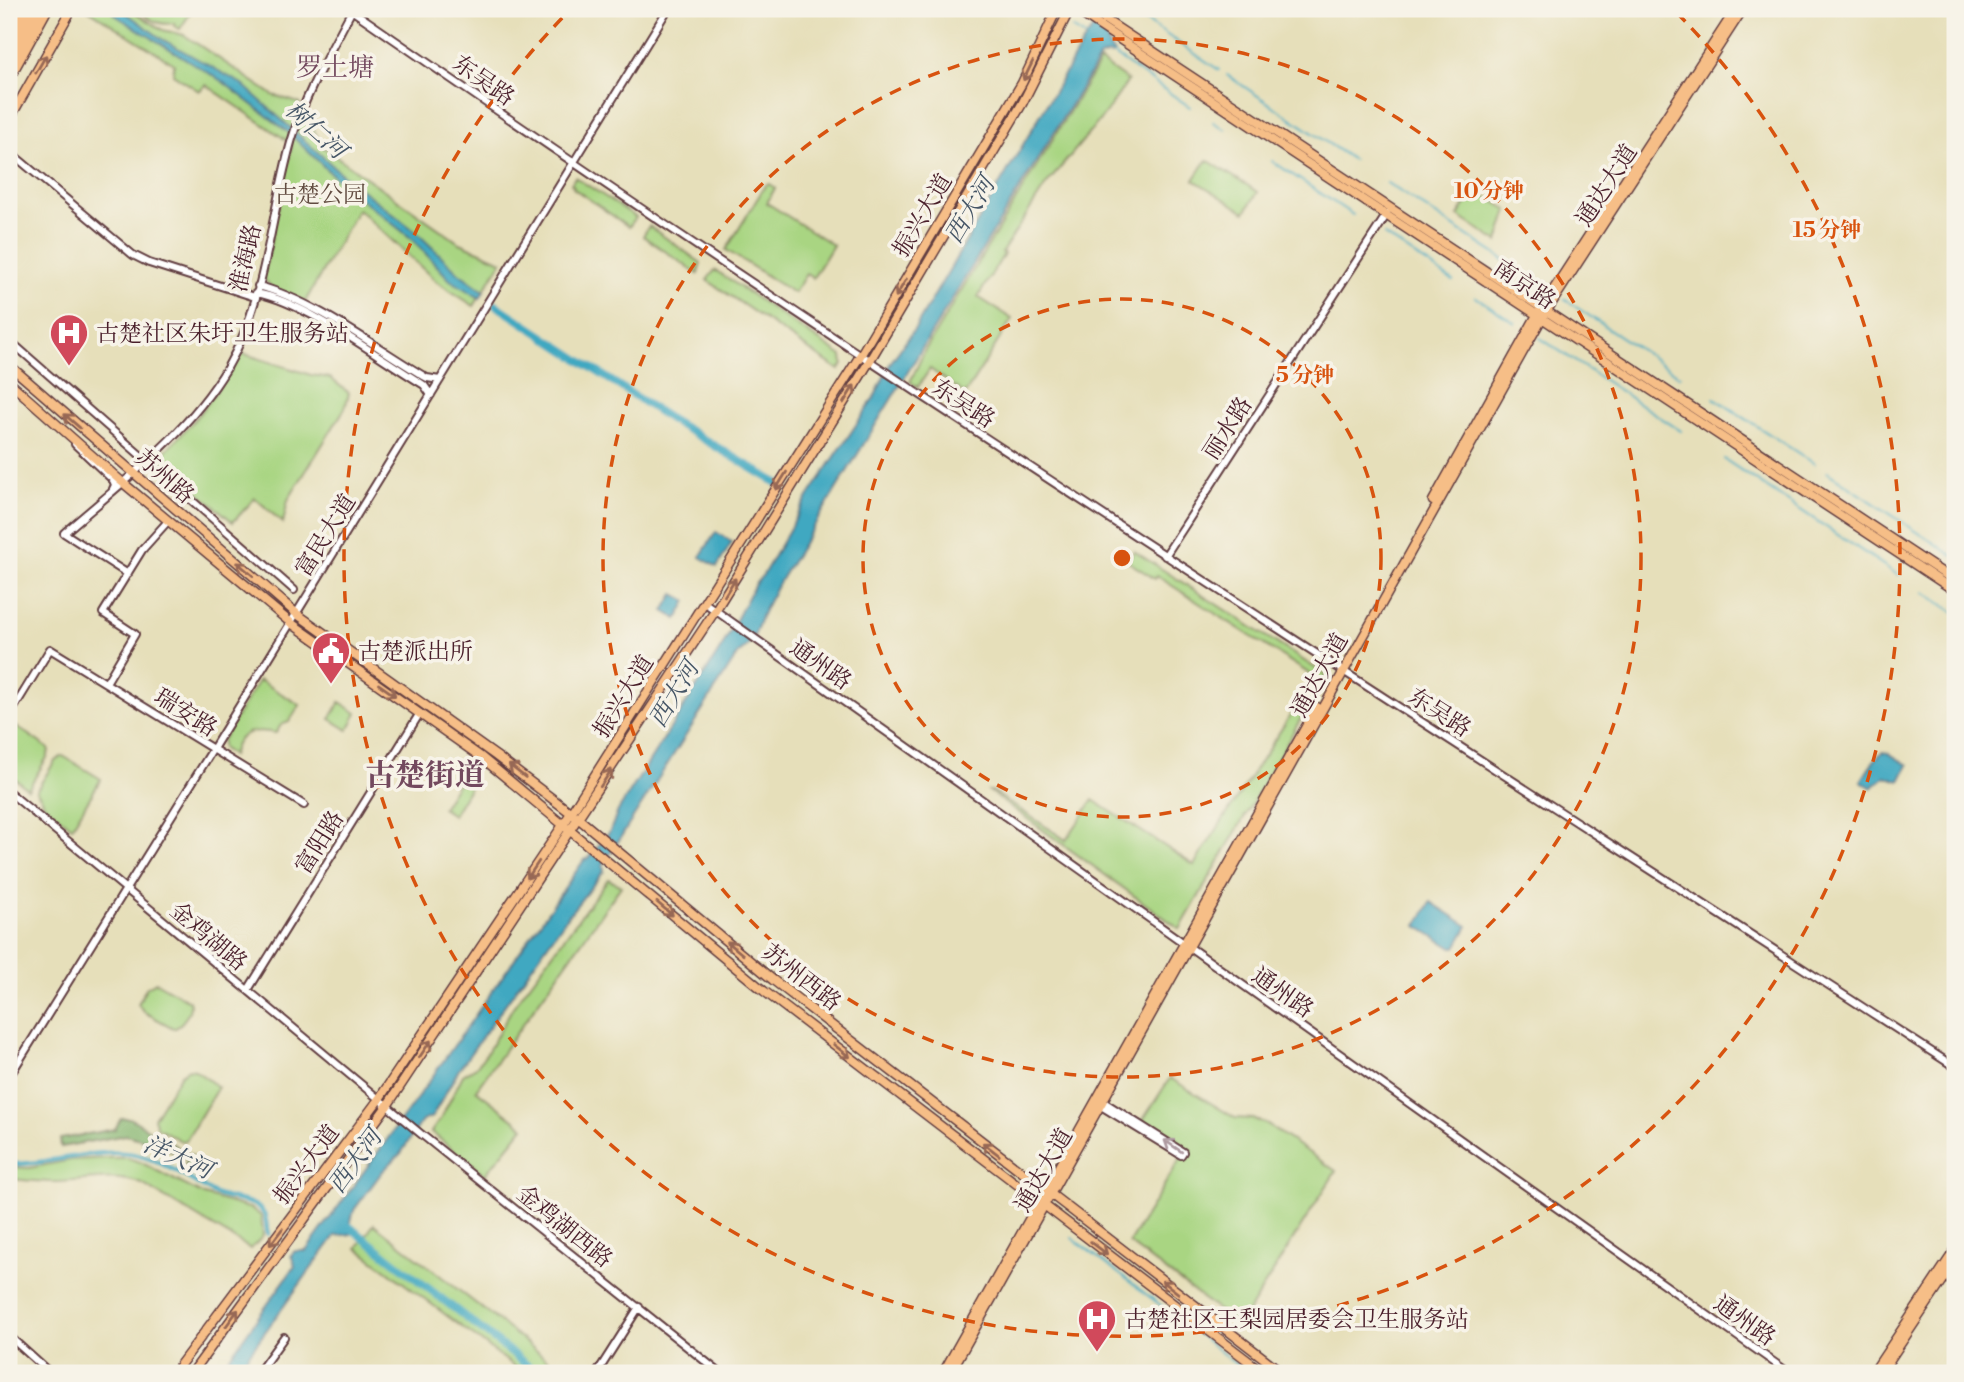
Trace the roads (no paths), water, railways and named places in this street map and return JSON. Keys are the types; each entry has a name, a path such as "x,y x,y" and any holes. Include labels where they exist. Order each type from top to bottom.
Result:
{"highway":[{"path":"9,31 23,9"},
{"path":"9,45 29,9"},
{"path":"9,62 39,9"},
{"path":"9,78 47,9"}],"main road":[{"path":"9,120 72,9"},
{"name":"振兴大道","path":"174,1373 379,1099 571,813 860,356 1022,83 1057,9"},
{"name":"振兴大道","path":"192,1373 387,1106 554,858 715,611 872,365 1022,104 1072,9"},
{"name":"南京路","path":"1072,9 1093,15 1387,214 1955,581"},
{"name":"通达大道","path":"943,1373 1048,1193 1541,313 1736,9"},
{"name":"通达大道","path":"1541,313 1743,9"},
{"name":"南京路","path":"1120,34 1955,591"},
{"name":"苏州路","path":"9,365 297,614"},
{"name":"苏州路","path":"9,382 122,482 291,623"},
{"name":"苏州西路","path":"297,614 485,747 579,819 773,980 1283,1373"},
{"name":"苏州西路","path":"291,623 481,757 764,991 1264,1373"},
{"path":"549,813 558,804 568,805 579,800"},
{"path":"590,803 589,819 594,831"},
{"path":"542,807 554,827 548,847"},
{"path":"554,858 565,846 584,842"},
{"name":"通达大道","path":"950,1373 1041,1204"},
{"path":"1873,1373 1955,1250"},
{"path":"1881,1373 1955,1262"}],"street":[{"name":"东吴路","path":"351,9 872,365 1955,1067"},
{"name":"淮海路","path":"128,573 64,533 179,430 204,402 230,360 257,292 296,126 351,9"},
{"name":"富民大道","path":"9,1077 668,9"},
{"path":"10,152 133,255 149,263 269,295 306,312 424,385 431,395"},
{"name":"丽水路","path":"1165,556 1387,214"},
{"path":"257,292 271,289 312,308 426,378 440,380"},
{"path":"9,340 294,590"},
{"path":"64,432 113,480 115,485 111,492"},
{"path":"106,683 135,634 103,613 142,550 168,521"},
{"name":"通州路","path":"705,603 1789,1373"},
{"name":"瑞安路","path":"9,716 50,649 304,805"},
{"name":"富阳路","path":"248,990 420,713"},
{"name":"金鸡湖路","path":"9,792 387,1106"},
{"path":"1099,1102 1183,1152 1181,1155 1151,1134"},
{"name":"金鸡湖西路","path":"387,1106 720,1373"},
{"path":"597,1373 639,1307"},
{"path":"9,1336 50,1373"},
{"path":"258,1373 284,1338"}],"water":[{"path":"109,9 121,9 162,39 242,84 344,176 415,231 459,273 484,291 480,298 450,280 412,239 342,184 288,132 223,82"},
{"path":"1106,9 1134,9 1137,13 1111,13 1120,20 1107,39 1114,53 1100,57 778,584 753,638 738,654 603,865 604,871 567,917 458,1071 432,1117 422,1121 401,1153 382,1172 354,1210 350,1225 354,1229 351,1234 335,1236 235,1373 218,1373 295,1266 291,1255 295,1251 306,1251 584,860 589,858 610,831 618,811 723,645 755,584 763,575 808,497 874,398 891,362 914,330 1084,41 1106,15"},
{"path":"716,532 732,542 717,567 700,557"},
{"path":"674,594 687,601 677,619 664,611"},
{"path":"1882,752 1908,765 1900,781 1885,776 1872,788 1861,781"},
{"path":"1431,902 1468,926 1456,947 1451,947 1417,926"}],"waterway":[{"path":"1042,9 1047,11"},
{"path":"1133,12 1219,70"},
{"path":"1072,28 1088,38"},
{"path":"1113,54 1190,107"},
{"path":"1227,75 1353,160"},
{"path":"1213,122 1226,130"},
{"path":"1272,161 1353,215"},
{"path":"1387,183 1544,286"},
{"path":"1384,235 1453,281"},
{"path":"1476,297 1515,323"},
{"path":"1564,299 1680,376"},
{"name":"树仁河","path":"496,305 668,418 777,483"},
{"path":"1540,338 1681,431"},
{"path":"1714,398 1815,464"},
{"path":"1724,459 1898,575"},
{"path":"1827,472 1955,557"},
{"path":"1924,592 1955,613"},
{"name":"洋大河","path":"9,1164 101,1153 132,1154 165,1165 215,1194 255,1205 264,1214 268,1234"},
{"name":"洋大河","path":"346,1224 537,1373"},
{"path":"1072,1238 1171,1313"},
{"path":"1177,1317 1247,1373"}],"place":[{"name":"古楚社区朱圩卫生服务站","path":"69,367"},
{"name":"古楚派出所","path":"331,685"},
{"name":"古楚社区王梨园居委会卫生服务站","path":"1097,1353"}],"district":[{"name":"罗土塘","path":"335,67"},
{"name":"古楚街道","path":"425,775"}],"park label":[{"name":"古楚公园","path":"320,194"}],"water label":[{"name":"西大河","path":"970,210"},
{"name":"西大河","path":"674,694"},
{"name":"西大河","path":"355,1161"}]}
